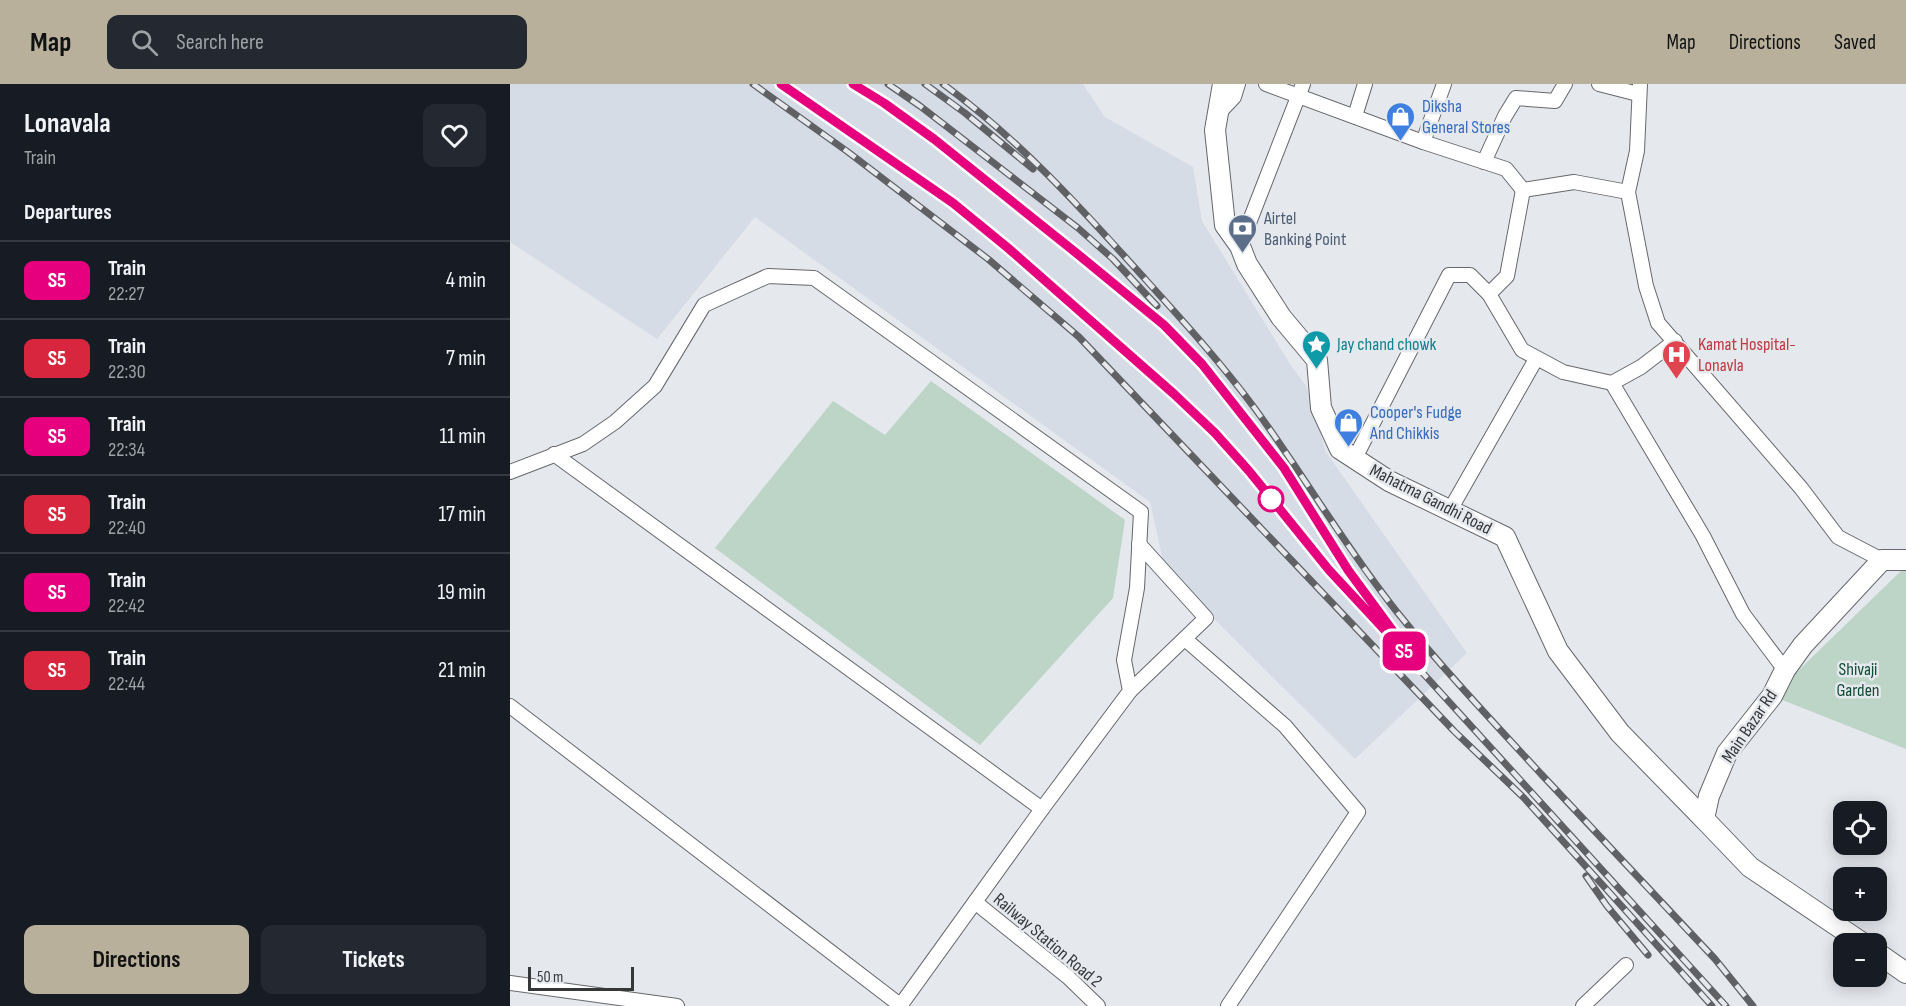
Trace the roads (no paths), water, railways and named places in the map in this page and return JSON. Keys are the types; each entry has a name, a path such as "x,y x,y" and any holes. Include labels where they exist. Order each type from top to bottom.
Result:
{"main road":[{"name":"Mahatma Gandhi Road","path":"1223,84 1215,130 1225,225 1240,246 1247,264 1281,317 1317,360 1321,408 1340,449 1389,481 1505,537 1558,651 1620,732 1704,819"},
{"path":"1882,560 1906,560"},
{"name":"Main Bazar Rd","path":"1704,819 1709,796 1727,753 1772,696 1785,670 1803,645 1882,560"},
{"path":"1704,819 1750,867 1848,933"},
{"path":"1887,960 1906,973"}],"street":[{"path":"1216,116 1234,98 1238,84"},
{"path":"1266,84 1301,90 1354,116 1423,142 1506,169 1523,190 1507,276 1489,294"},
{"path":"1354,116 1365,84"},
{"path":"1423,142 1444,84"},
{"path":"1484,162 1504,116 1516,98 1555,101 1565,84"},
{"path":"1599,84 1639,89 1636,151 1628,192 1649,295 1658,323 1801,488 1838,537 1882,560"},
{"path":"1240,246 1301,90"},
{"path":"1523,190 1574,182 1628,192"},
{"path":"1355,458 1449,275 1470,275 1489,294 1522,350 1563,372 1612,383 1641,367 1675,341"},
{"path":"510,472 583,444 615,422 655,386 704,305 768,276 814,278 1141,512 1137,588 1124,660 1130,691"},
{"path":"1450,510 1536,359"},
{"path":"1612,383 1703,536 1743,614 1785,670"},
{"path":"554,454 1042,809"},
{"path":"510,706 900,1006 1130,691 1206,618 1139,544"},
{"path":"1185,639 1286,726 1358,812 1228,1006"},
{"name":"Railway Station Road 2","path":"975,902 1068,977 1098,1006"},
{"path":"1583,1006 1626,965"},
{"path":"510,983 677,1006"}],"railway":[{"path":"753,84 848,152 988,259 1079,337 1454,731 1524,798 1712,1006"},
{"path":"781,84 953,203 1008,248 1215,433 1249,471 1329,570 1726,1006"},
{"path":"853,84 934,139 1164,325 1201,364 1284,468 1348,570 1382,617"},
{"path":"888,84 1078,228 1113,259 1157,306"},
{"path":"925,84 965,113 1033,169"},
{"path":"943,84 999,129 1050,177 1189,327 1256,410 1360,563 1414,633 1505,735 1715,959 1753,1006"},
{"path":"1586,876 1607,906 1648,955"}],"train":[{"name":"S5","path":"781,84 953,203 1008,248 1174,394 1215,433 1249,471 1329,570 1420,668 1348,570 1284,468 1202,364 1164,325 1117,285 934,139 853,84"}],"place":[{"name":"Diksha General Stores","path":"1401,142"},
{"name":"Airtel Banking Point","path":"1243,254"},
{"name":"Jay chand chowk","path":"1316,370"},
{"name":"Kamat Hospital- Lonavla","path":"1677,380"},
{"name":"Cooper's Fudge And Chikkis","path":"1349,448"}],"park label":[{"name":"Shivaji Garden","path":"1858,679"}]}
